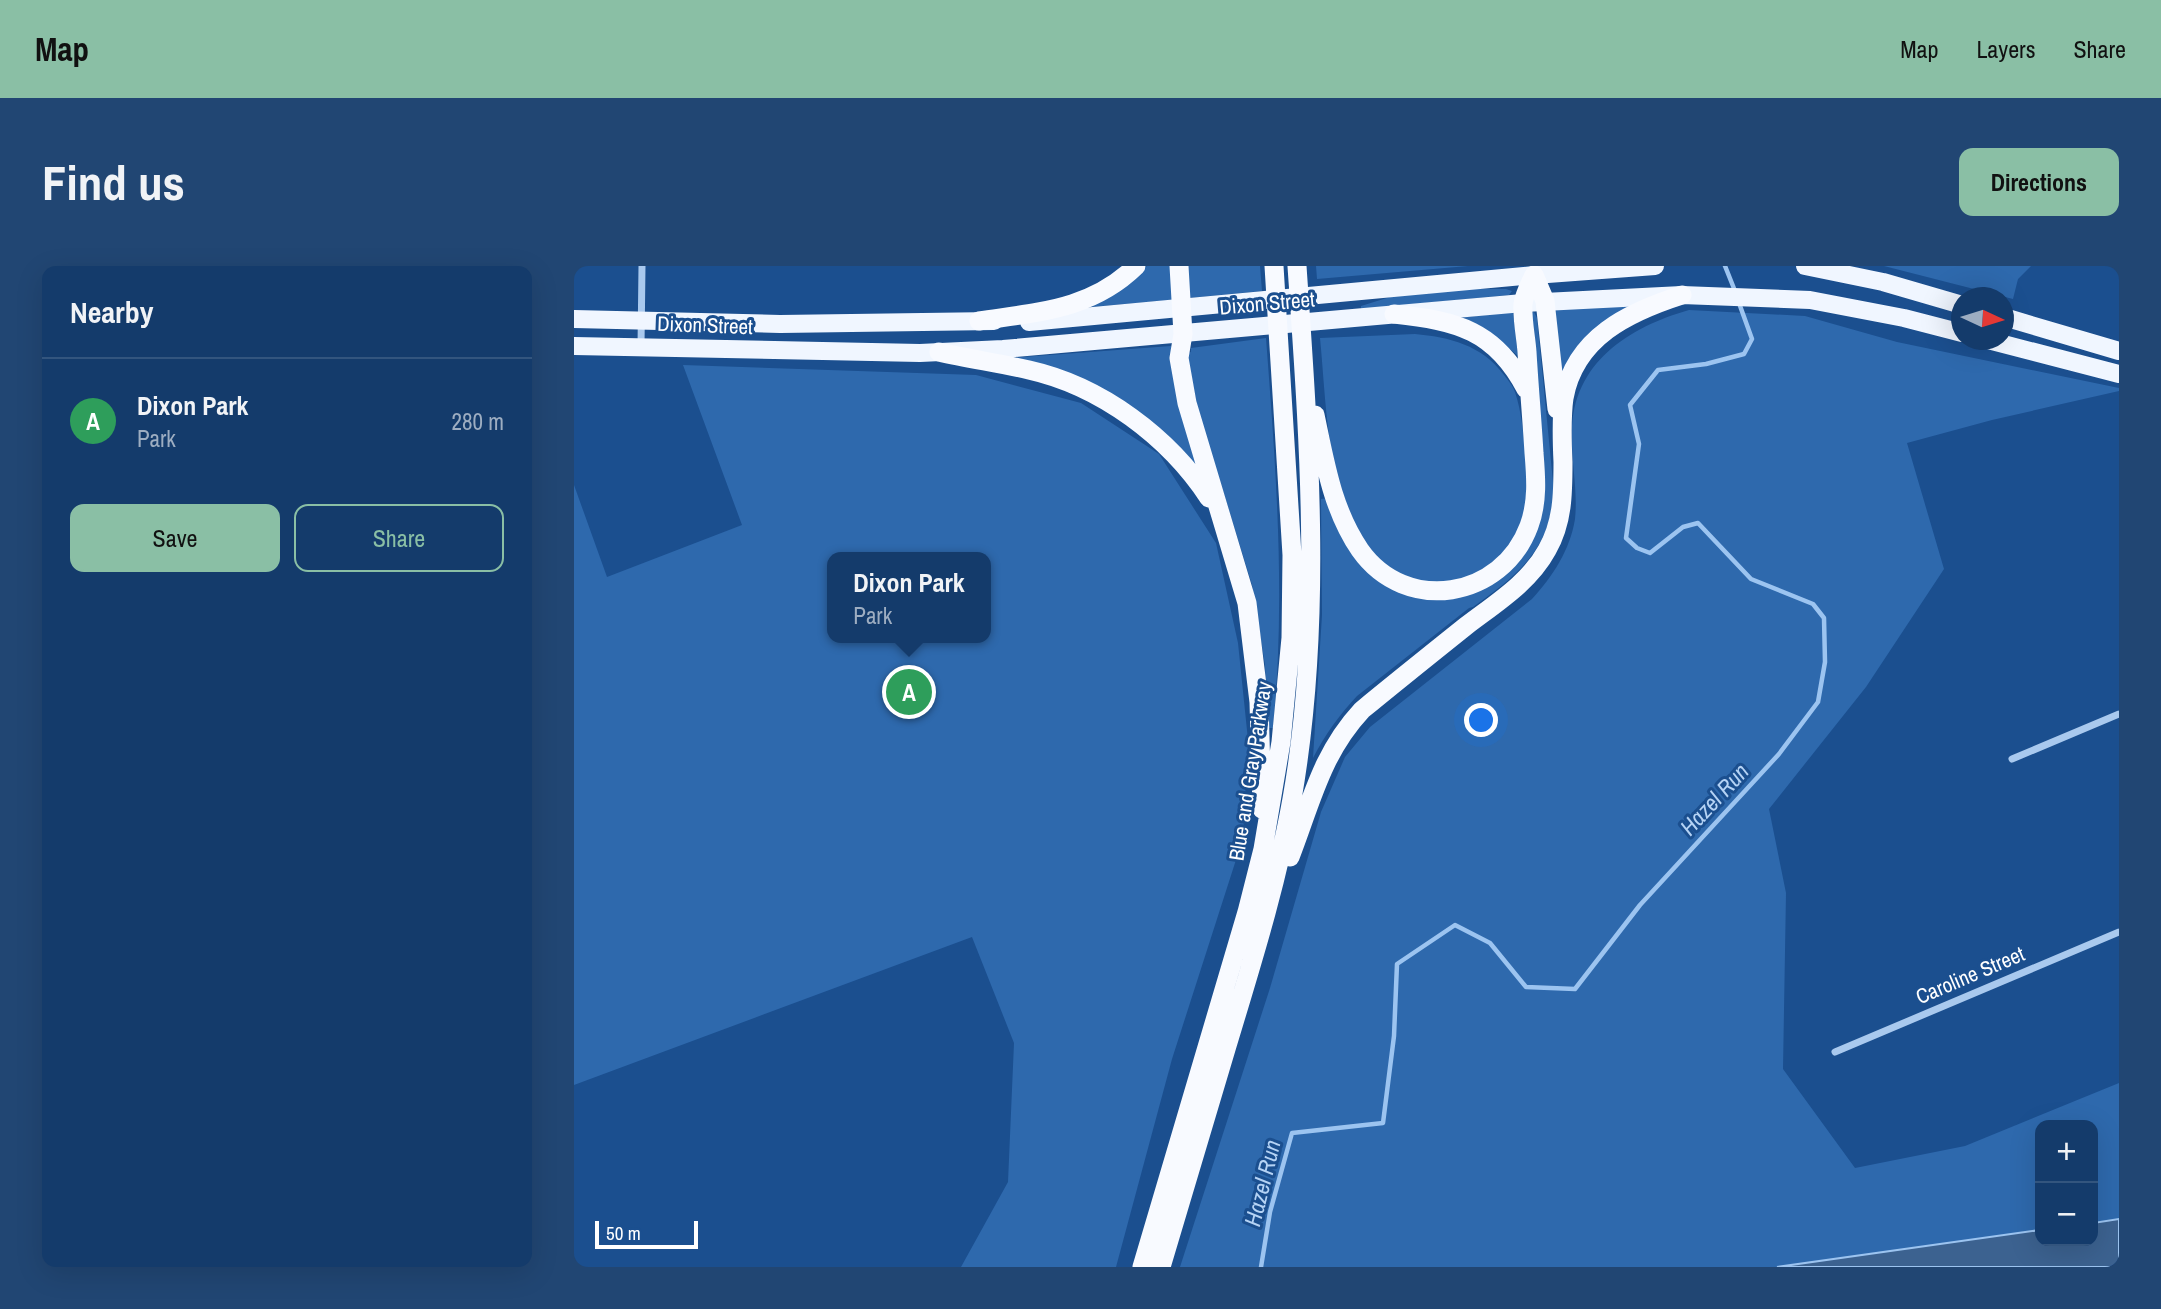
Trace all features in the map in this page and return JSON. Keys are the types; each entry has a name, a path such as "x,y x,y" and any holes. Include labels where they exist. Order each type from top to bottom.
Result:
{"highway":[{"path":"979,321 1061,309 1108,290 1136,266"},
{"path":"1179,266 1184,334 1179,358 1186,403 1242,585 1255,656 1263,849"},
{"name":"Blue and Gray Parkway","path":"1142,1267 1247,912 1263,849 1282,742 1291,638 1292,555 1274,266"},
{"name":"Blue and Gray Parkway","path":"1161,1267 1254,957 1280,859 1292,797 1308,670 1311,556 1297,266"},
{"path":"1303,359 1331,488 1350,534 1370,562 1382,572 1415,587 1434,591 1453,591 1486,580 1513,557 1523,542 1532,516 1536,488 1523,303 1534,275"},
{"path":"1534,275 1545,301 1562,444"},
{"path":"1254,957 1322,767 1348,725 1371,702 1526,579 1549,548 1563,503 1565,395 1579,360 1593,342 1622,319 1644,307 1682,295"},
{"path":"1394,314 1448,323 1476,333 1506,356 1530,396"},
{"path":"939,352 1029,370 1068,383 1100,398 1143,427 1168,449 1190,472 1221,515"}],"main road":[{"name":"Dixon Street","path":"574,319 780,324 1027,322 1655,266"},
{"path":"1805,266 1883,282 1951,302"},
{"name":"Dixon Street","path":"574,346 939,352 1184,334 1545,301 1682,295 1796,299 1904,317 1951,329"},
{"path":"2014,320 2119,351"},
{"path":"2014,347 2119,374"}],"street":[{"path":"640,345 642,266"},
{"path":"2012,759 2119,714"},
{"name":"Caroline Street","path":"1835,1052 2119,932"}],"shaded area":[{"path":"1147,266 1172,266 1172,300 1090,307"},
{"path":"1188,266 1260,266 1262,291 1189,298"},
{"path":"1316,266 1468,266 1317,279"},
{"path":"1884,266 2031,266 2018,279 2014,295 2014,287 1966,287"},
{"path":"1470,289 1512,291 1509,295 1361,309 1361,306 1390,297"},
{"path":"1642,301 1562,381 1555,308"},
{"path":"1689,310 1805,316 1897,342 2119,388 2119,391 1907,443 1944,569 1866,687 1769,809 1786,893 1783,1069 1855,1168 1965,1146 2119,1083 2119,1219 2098,1222 2098,1120 2035,1120 2035,1231 1777,1267 1180,1267 1270,988 1321,812 1345,757 1370,727 1532,599 1547,581 1565,552 1575,519 1572,433 1575,408 1582,387 1593,368 1608,352 1626,338 1667,317"},
{"path":"1513,312 1518,356 1490,332 1472,322 1457,318"},
{"path":"1534,312 1537,318 1553,482 1552,504 1541,540 1532,555 1506,582 1357,696 1322,741 1313,758 1322,615 1321,499 1328,498 1350,547 1434,597 1525,551 1531,313"},
{"path":"1415,334 1452,340 1486,356 1513,388 1522,424 1528,488 1526,509 1519,529 1508,547 1494,561 1451,586 1393,574 1383,564 1361,536 1348,511 1332,454 1320,338"},
{"path":"1266,338 1276,485 1279,582 1273,728 1267,728 1265,665 1252,585 1202,432 1187,353 1191,352 1191,348"},
{"path":"1171,346 1180,400 1203,477 1185,454 1010,358"},
{"path":"683,365 976,375 1081,403 1159,454 1216,543 1238,643 1248,740 1243,838 1172,1059 1116,1267 961,1267 1008,1182 1014,1043 972,937 574,1085 574,485 607,577 742,525"},
{"path":"2119,1219 2119,1267 1777,1267 2035,1231 2035,1246 2098,1246 2098,1222"}],"waterway":[{"name":"Hazel Run","path":"1725,266 1735,291"},
{"name":"Hazel Run","path":"1261,1267 1270,1212 1292,1133 1383,1123 1394,1036 1397,964 1455,925 1490,943 1526,987 1575,989 1640,905 1779,754 1818,702 1825,662 1824,618 1813,604 1751,579 1698,523 1683,527 1650,553 1637,548 1626,538 1639,444 1630,405 1658,370 1706,364 1744,354 1752,339 1739,303"}],"place":[{"name":"Dixon Park","path":"909,692"}]}
